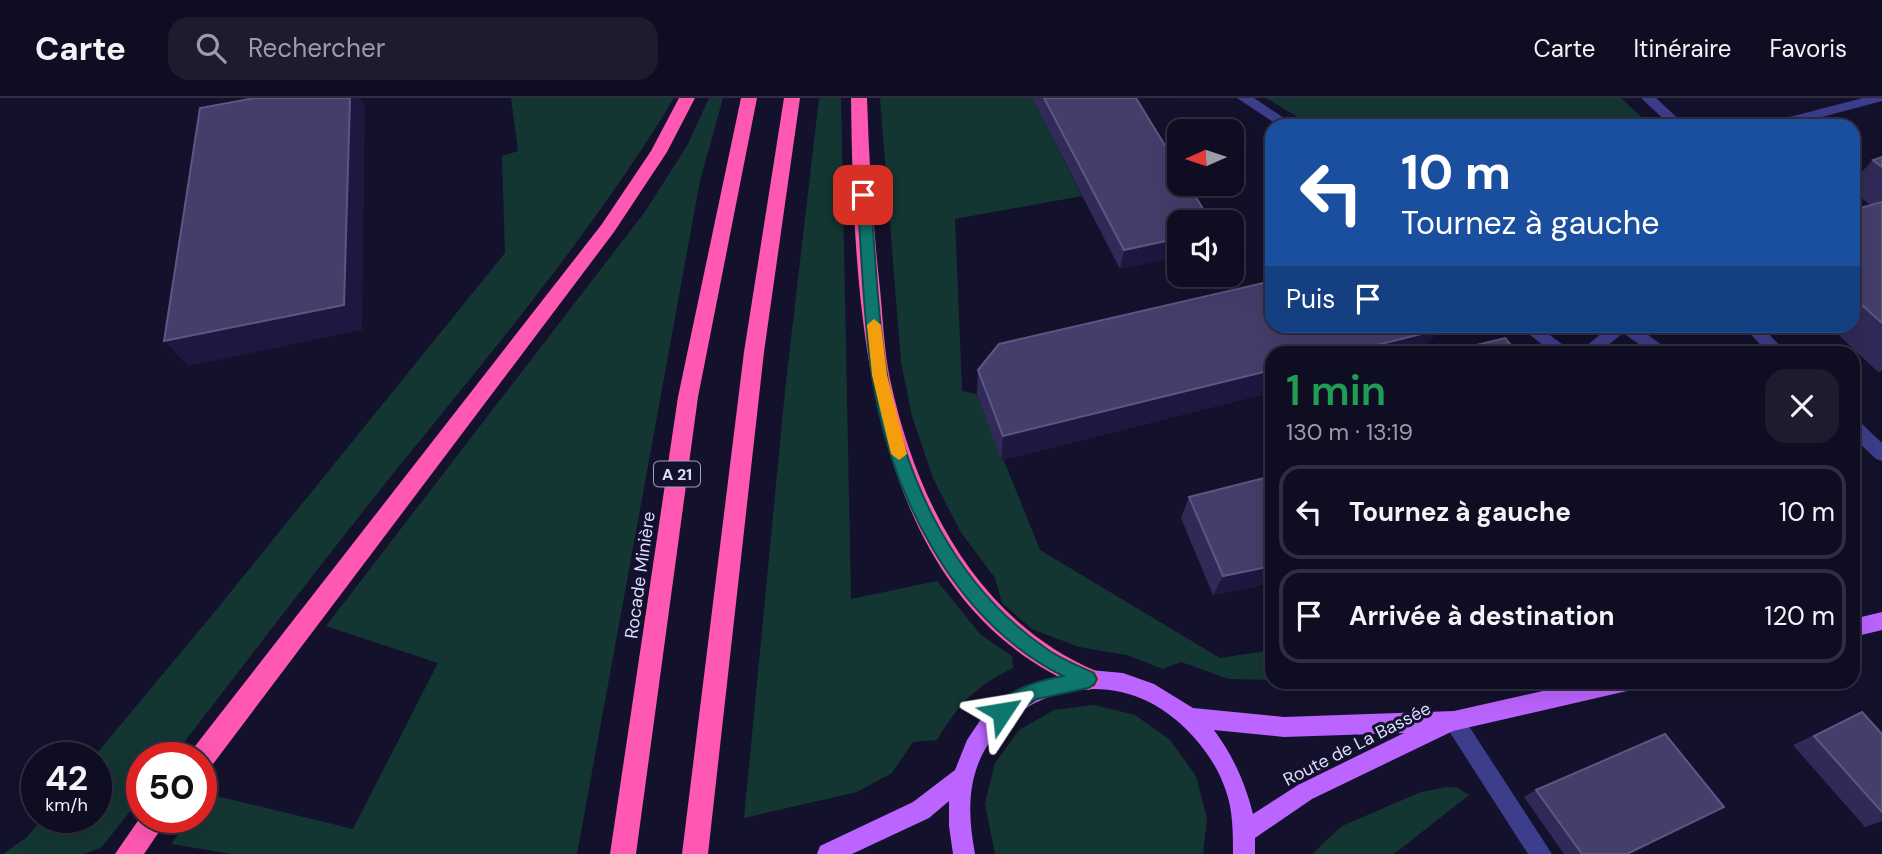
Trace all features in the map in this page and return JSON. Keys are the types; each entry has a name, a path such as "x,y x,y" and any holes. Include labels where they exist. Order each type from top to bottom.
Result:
{"highway":[{"path":"214,742 608,228 659,152 687,98"},
{"name":"Rocade Minière","path":"623,854 688,397 749,98"},
{"path":"695,854 754,352 792,98"},
{"path":"859,98 867,252 880,375 893,438 910,486 933,535 962,579 1005,627 1042,656 1088,679"},
{"path":"128,854 144,833"}],"main road":[{"path":"1860,626 1882,621"},
{"path":"964,854 957,826 961,778 976,741 1002,712 1034,691 1088,679 1112,681 1154,694 1191,718 1219,750 1238,789 1246,831 1244,854"},
{"name":"Route de La Bassée","path":"1191,718 1284,727 1454,721 1596,689"},
{"name":"Route de La Bassée","path":"1246,831 1305,792 1454,721"},
{"path":"828,854 921,810 961,778"}],"street":[{"path":"1244,98 1278,119"},
{"path":"1648,98 1671,119"},
{"path":"1798,119 1879,98"},
{"path":"1537,333 1556,346"},
{"path":"1595,346 1611,333"},
{"path":"1635,333 1654,346"},
{"path":"1758,333 1772,346"},
{"path":"1860,433 1882,454"},
{"path":"1454,721 1541,854"}],"green space":[{"path":"511,98 674,98 610,195 541,289 339,542 184,742 126,742 126,816 101,848 84,854 3,854 30,833 112,833 112,742 106,742 505,253 502,156 518,151"},
{"path":"709,98 723,98 700,181 577,854 232,854 171,844 179,833 217,833 217,796 353,829 438,663 326,626 644,213 687,146"},
{"path":"819,98 841,98 851,599 937,581 981,635 1012,656 1013,668 988,682 969,698 937,740 913,742 892,773 857,792 744,818 785,391"},
{"path":"880,98 1032,98 1082,196 955,219 962,391 977,394 1040,550 1220,658 1265,651 1265,680 1229,679 1181,662 1163,669 1127,655 1079,647 1032,629 1002,603 995,578 960,531 933,478 912,416 901,362"},
{"path":"1266,98 1621,98 1644,119 1301,119"},
{"path":"1094,705 1135,715 1170,740 1196,776 1207,819 1203,854 995,854 985,804 995,763 1019,730 1054,710"},
{"path":"1447,787 1458,788 1469,795 1394,854 1312,854 1342,826 1421,792"}],"building":[{"path":"255,98 350,98 344,305 164,341 200,108"},
{"path":"1044,98 1136,98 1167,149 1167,196 1195,196 1204,210 1167,210 1167,241 1124,250"},
{"path":"1882,157 1882,167 1873,160"},
{"path":"1882,202 1882,323 1860,303 1860,208"},
{"path":"1265,283 1265,333 1425,333 1373,346 1265,346 1265,372 1003,436 978,370 999,344"},
{"path":"1505,338 1512,346 1472,346"},
{"path":"1265,478 1265,567 1223,576 1189,497"},
{"path":"1862,712 1882,734 1882,812 1814,736"},
{"path":"1665,734 1724,807 1627,854 1582,854 1536,790"}],"slow traffic":[{"path":"874,325 880,375 899,454"}],"route":[{"path":"863,195 880,375 893,438 910,486 933,535 962,579 1005,627 1042,656 1088,679 1034,691 1002,712"}]}
